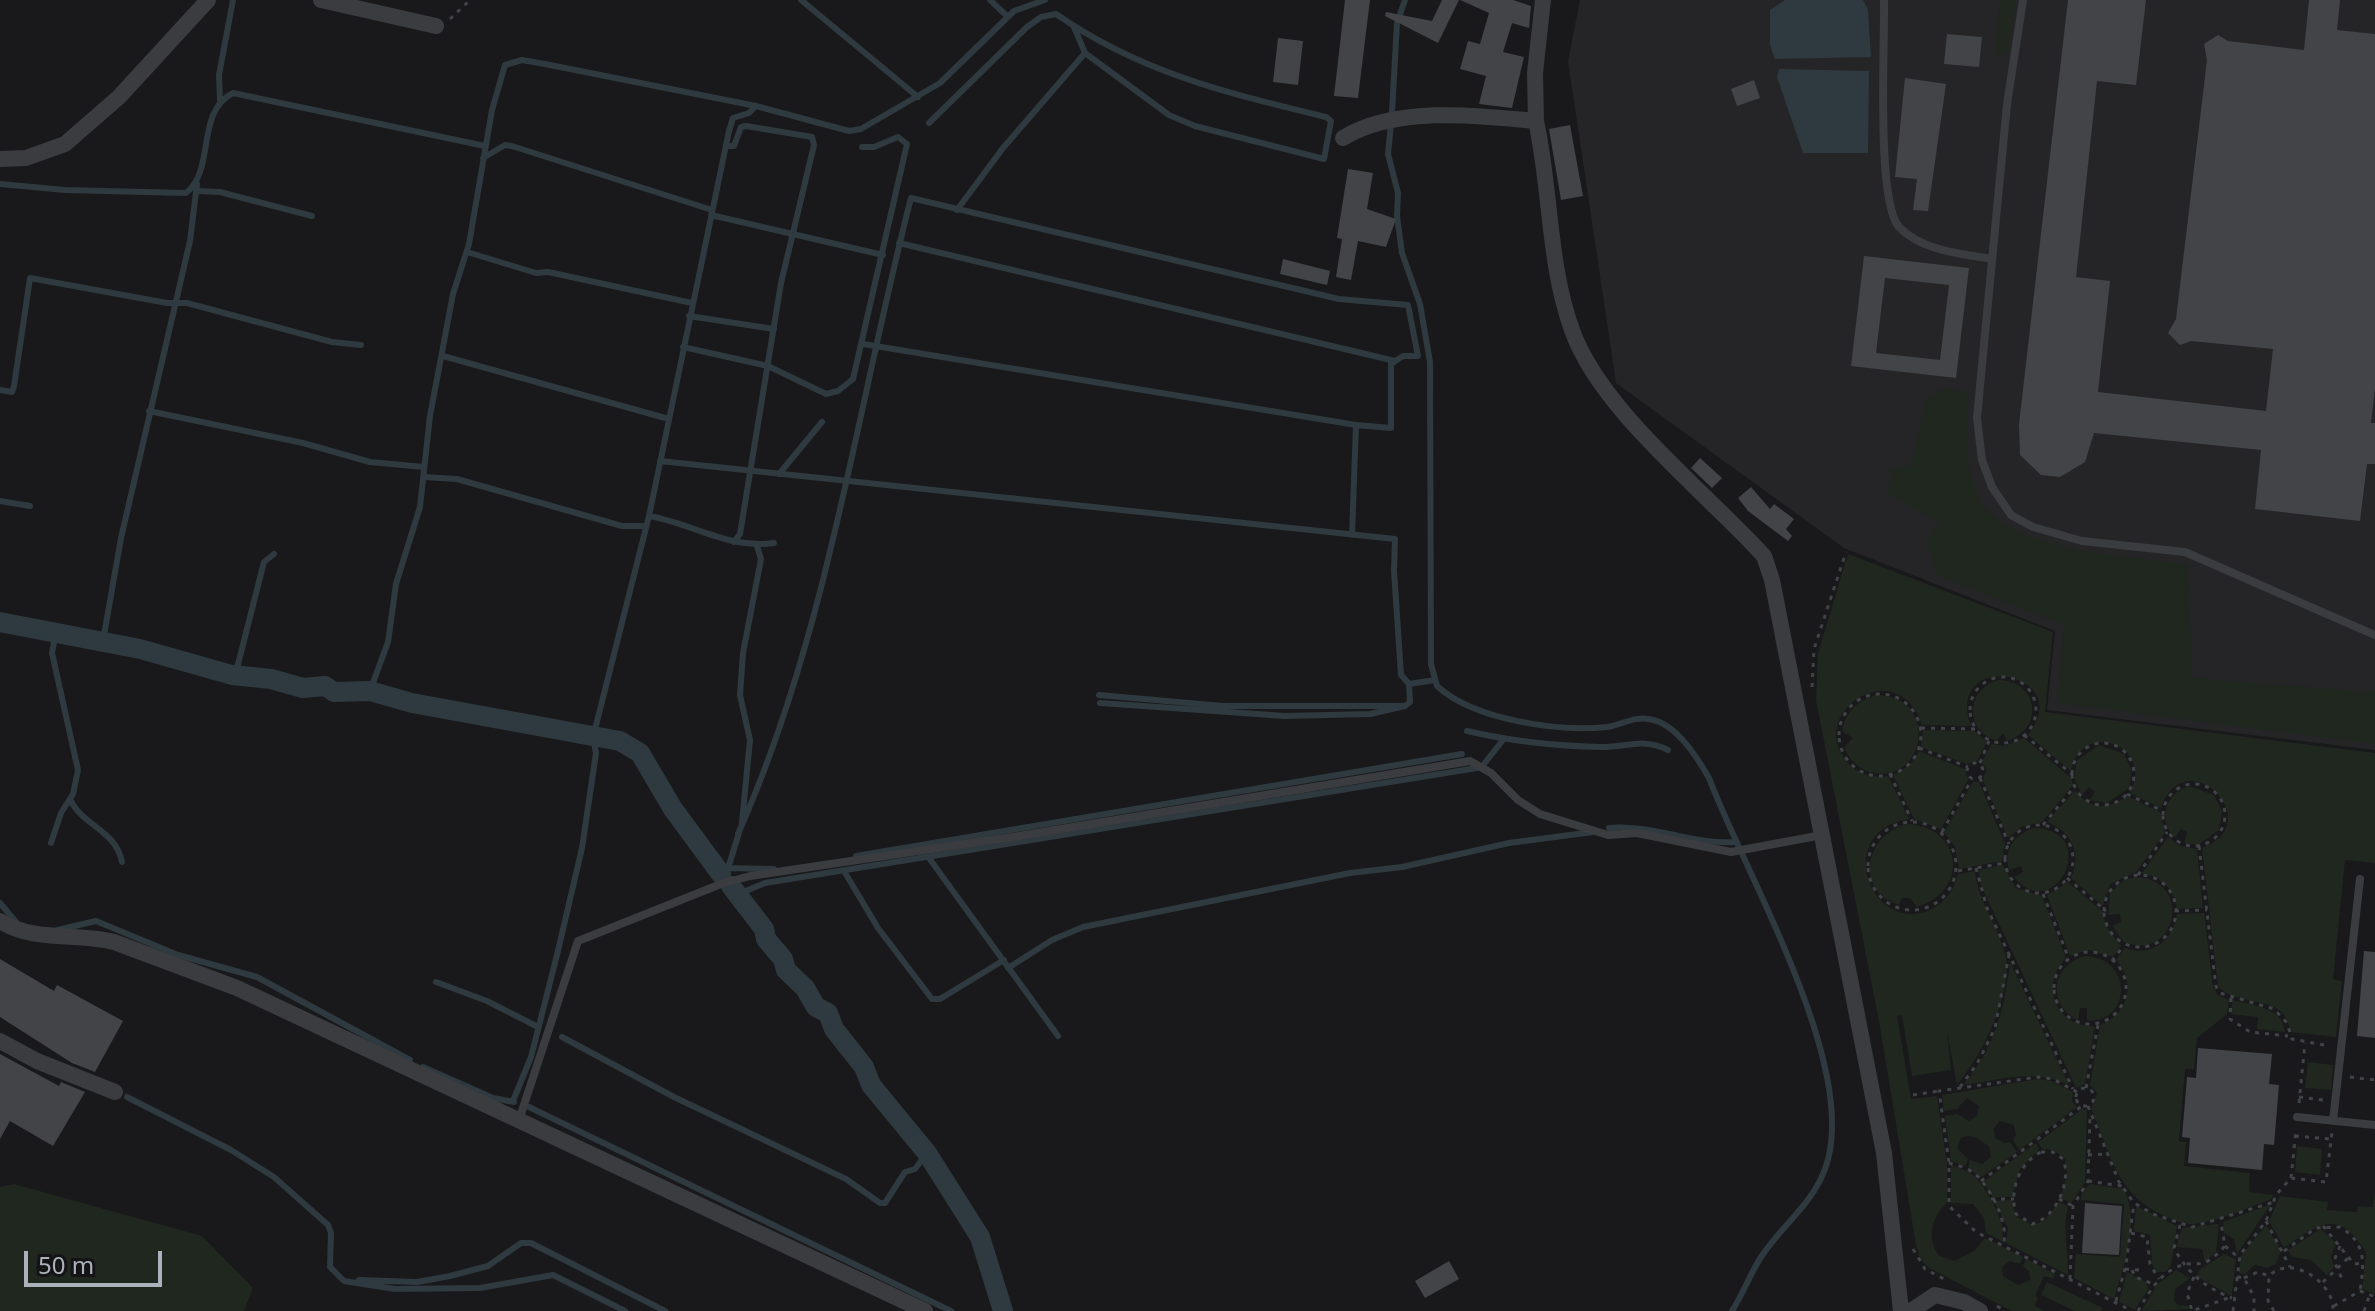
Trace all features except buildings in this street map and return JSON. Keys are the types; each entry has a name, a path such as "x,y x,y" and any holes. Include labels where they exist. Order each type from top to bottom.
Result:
{"street":[{"path":"0,159 26,158 65,144 119,97 208,0"},
{"path":"321,0 436,26"},
{"path":"1543,0 1535,73 1536,121 1546,167 1562,298 1573,333 1590,369 1641,429 1764,556 1772,580 1884,1153 1901,1311"},
{"path":"1343,138 1380,120 1536,121"},
{"path":"0,921 38,936 95,937 114,942 237,988 519,1120 905,1307 925,1311"},
{"path":"0,1041 37,1061 115,1092"},
{"path":"1911,1311 1935,1295 1986,1308"}],"lane":[{"path":"1884,0 1886,196 1890,206 1899,227 1935,249 1992,259"},
{"path":"2023,0 2007,104 1977,418 1982,460 1992,487 2011,515 2033,527 2082,541 2185,552 2375,635"},
{"path":"519,1120 578,941 721,884 750,876 1034,834 1470,761 1491,773 1518,800 1540,814 1608,835 1637,833 1731,852 1822,835"},
{"path":"2333,1121 2360,879"},
{"path":"2297,1117 2375,1125"}],"path":[{"path":"436,26 448,20 470,0"},
{"path":"1812,689 1814,649 1846,552"},
{"path":"2010,678 2025,685 2034,699 2035,716 2024,735 2008,743 1989,741 1976,729 1970,709 1974,693 1986,681 2010,678"},
{"path":"1888,694 1906,703 1921,728 1919,748 1909,764 1890,774 1863,772 1847,759 1839,731 1846,713 1860,699 1888,694"},
{"path":"1921,728 1976,729"},
{"path":"2024,735 2073,775"},
{"path":"1980,778 1983,773 1979,764 1989,741"},
{"path":"2095,744 2109,744 2123,750 2132,762 2134,777 2127,794 2112,804 2097,805 2083,798 2075,786 2074,764 2082,752 2095,744"},
{"path":"1919,748 1968,767 1979,764"},
{"path":"1942,833 1972,779 1968,767"},
{"path":"1890,774 1912,821"},
{"path":"1972,779 1980,778"},
{"path":"1980,778 2009,844"},
{"path":"2200,784 2214,791 2223,803 2224,825 2216,838 2199,846 2181,844 2167,832 2163,811 2172,793 2185,785 2200,784"},
{"path":"2043,825 2075,786"},
{"path":"2127,794 2163,811"},
{"path":"1912,821 1942,833 1953,848 1956,871 1950,890 1924,909 1893,906 1876,892 1867,862 1874,842 1890,827 1912,821"},
{"path":"2043,825 2058,831 2069,843 2073,859 2067,878 2058,888 2043,894 2019,888 2009,876 2005,863 2009,844 2027,827 2043,825"},
{"path":"2138,875 2163,884 2172,896 2175,911 2169,932 2156,945 2140,949 2124,945 2109,927 2106,911 2113,885 2138,875 2167,832"},
{"path":"2199,846 2216,987 2231,998 2274,1009 2287,1023 2288,1036"},
{"path":"1956,871 2005,863"},
{"path":"1976,868 1987,908 2075,1090 2076,1101 2082,1106"},
{"path":"2067,878 2106,911"},
{"path":"2043,894 2069,959"},
{"path":"2175,911 2207,910"},
{"path":"2112,961 2124,945"},
{"path":"2089,953 2112,961 2123,976 2125,993 2119,1009 2098,1023 2073,1020 2056,1001 2056,976 2069,959 2089,953"},
{"path":"1960,1088 1977,1064 1995,1028 2009,955"},
{"path":"2231,998 2230,1019 2250,1032 2341,1047"},
{"path":"2086,1088 2098,1023"},
{"path":"2338,1076 2375,1080"},
{"path":"1913,1095 2038,1077 2075,1090 2086,1088"},
{"path":"2086,1088 2093,1094 2088,1106 2108,1154 2122,1186 2134,1203 2180,1225 2192,1227 2220,1221 2274,1202"},
{"path":"1939,1091 1952,1212 1976,1232 2132,1311"},
{"path":"2299,1097 2335,1101"},
{"path":"1981,1181 2082,1106 2088,1106"},
{"path":"2070,1279 2073,1206 2088,1181 2091,1112"},
{"path":"2233,1311 2231,1298 2239,1257 2266,1221 2274,1202 2291,1178 2326,1182 2333,1121"},
{"path":"2295,1136 2331,1139"},
{"path":"2036,1140 2041,1152"},
{"path":"2041,1152 2059,1155 2065,1166 2059,1199 2043,1219 2032,1224 2016,1214 2014,1199 2021,1169 2041,1152"},
{"path":"2088,1155 2108,1154"},
{"path":"1949,1163 1966,1168 1981,1181 2006,1228 2003,1245"},
{"path":"2088,1181 2122,1186"},
{"path":"1991,1199 2014,1199"},
{"path":"2059,1199 2073,1206"},
{"path":"2115,1303 2125,1269 2134,1203"},
{"path":"2220,1221 2225,1246 2239,1257"},
{"path":"2266,1221 2284,1251 2290,1269"},
{"path":"2180,1225 2174,1248 2183,1266 2194,1277 2231,1298"},
{"path":"2269,1276 2281,1269 2290,1269 2323,1282 2334,1308 2360,1291 2364,1254 2348,1232 2323,1226 2284,1251"},
{"path":"2323,1226 2354,1264 2364,1263"},
{"path":"2131,1233 2147,1237 2150,1264 2159,1279"},
{"path":"1912,1246 1917,1261 1925,1269 1952,1283"},
{"path":"2138,1311 2159,1279 2183,1266 2207,1264 2225,1246"},
{"path":"2340,1246 2334,1257 2343,1281"},
{"path":"2323,1282 2348,1258"},
{"path":"2125,1269 2132,1270 2135,1277 2142,1276 2154,1284"},
{"path":"2237,1277 2244,1278 2258,1272 2269,1276"},
{"path":"2269,1276 2268,1301 2274,1311"},
{"path":"2194,1277 2187,1293 2192,1311 2231,1298"},
{"path":"2244,1278 2254,1297 2254,1311"},
{"path":"2360,1291 2375,1297"},
{"path":"2364,1311 2369,1297"},
{"path":"1986,1308 2005,1311"}],"shaded area":[{"path":"1580,0 2375,0 2375,750 2047,710 2055,631 1844,548 1616,383 1568,61"},
{"path":"1785,0 1863,0 1868,10 1871,57 1775,59 1770,45 1770,10"},
{"path":"2000,0 2016,0 2008,54 1994,55"},
{"path":"1779,69 1869,71 1868,153 1803,153 1777,77"},
{"path":"1945,388 1969,394 1968,443 1972,479 1989,511 2010,527 2069,548 2188,564 2192,678 2370,692 2375,689 2375,744 2057,703 2064,625 1936,575 1927,541 1939,522 1888,494 1891,469 1911,465 1926,399"},
{"path":"1848,554 2053,632 2045,712 2375,753 2375,863 2345,860 2333,979 2342,981 2336,1037 2290,1032 2287,1019 2280,1011 2226,993 2218,986 2202,848 2221,836 2228,821 2225,806 2216,792 2202,783 2187,781 2172,789 2161,808 2130,793 2135,776 2133,762 2125,751 2114,744 2101,742 2088,745 2078,755 2071,771 2028,735 2039,713 2037,696 2025,683 2008,677 1990,678 1975,686 1968,701 1971,726 1922,725 1910,704 1895,693 1877,691 1860,697 1846,709 1838,725 1838,743 1848,763 1866,775 1888,776 1909,819 1885,828 1871,843 1866,861 1869,880 1878,897 1893,909 1912,914 1934,908 1950,893 1958,874 1975,871 1980,893 2005,953 2007,968 2001,1003 1976,1058 1957,1085 1947,1032 1951,1070 1912,1076 1902,1015 1897,1016 1911,1099 1937,1096 1947,1164 1947,1203 1932,1227 1935,1248 1938,1255 1954,1261 1974,1251 1985,1238 2023,1257 2020,1264 2010,1261 2002,1267 2003,1276 2018,1285 2030,1280 2029,1271 2023,1266 2026,1259 2055,1274 2053,1279 2044,1276 2035,1296 2038,1298 2035,1306 2044,1311 2012,1311 1929,1268 1920,1259 1916,1245 1879,1021 1816,700 1818,653"},
{"path":"1998,680 2012,682 2022,688 2032,706 2032,716 2027,726 2007,741 2003,733 1997,741 1986,736 1974,720 1974,701 1979,692"},
{"path":"1876,695 1897,699 1911,710 1918,724 1918,740 1913,755 1903,767 1889,773 1861,768 1844,747 1853,738 1842,731 1850,712 1863,700"},
{"path":"1923,730 1974,731 1987,742 1977,761 1967,764 1921,747"},
{"path":"2024,738 2071,778 2073,785 2042,822 2021,827 2008,838 1983,780 1986,769 1982,763 1991,744 2004,746"},
{"path":"2099,745 2124,754 2132,770 2129,788 2107,803 2089,800 2095,792 2089,787 2082,795 2074,778 2077,760"},
{"path":"1919,751 1965,769 1968,780 1941,829 1914,819 1893,775 1910,765"},
{"path":"1973,782 1979,782 2005,844 2002,861 1959,869 1955,847 1944,832"},
{"path":"2189,786 2214,795 2222,811 2219,830 2198,845 2184,843 2187,832 2181,829 2175,838 2166,823 2169,801"},
{"path":"2075,790 2086,801 2099,806 2113,804 2127,796 2160,812 2165,833 2136,872 2110,884 2103,906 2071,878 2075,860 2072,844 2063,831 2047,822"},
{"path":"1906,824 1925,827 1939,835 1948,846 1953,860 1952,874 1946,887 1934,899 1917,907 1910,898 1902,898 1899,905 1885,898 1875,888 1871,876 1870,863 1881,840 1892,830"},
{"path":"2034,828 2054,832 2065,843 2069,857 2065,872 2057,884 2044,891 2030,889 2014,877 2023,872 2021,866 2009,870 2008,855 2012,843"},
{"path":"2168,837 2180,846 2197,849 2203,908 2177,909 2166,885 2142,873"},
{"path":"2003,865 2016,888 2042,896 2066,958 2054,980 2056,1003 2070,1020 2095,1026 2085,1084 2076,1088 1980,883 1979,870"},
{"path":"2135,877 2154,881 2166,891 2172,904 2172,918 2167,931 2157,941 2142,945 2124,942 2112,926 2121,922 2120,914 2108,915 2110,893 2124,880"},
{"path":"2068,882 2103,912 2106,926 2121,946 2113,957 2088,950 2070,956 2047,895"},
{"path":"2204,913 2213,987 2218,995 2229,1000 2227,1014 2197,1038 2194,1069 2185,1069 2179,1141 2186,1142 2184,1166 2250,1173 2249,1192 2273,1195 2271,1199 2233,1214 2191,1224 2176,1221 2149,1207 2126,1185 2110,1157 2091,1108 2097,1093 2090,1085 2100,1025 2110,1020 2123,1006 2128,988 2116,960 2125,948 2144,951 2160,944 2171,932 2177,914"},
{"path":"2084,956 2100,959 2112,967 2119,978 2119,1002 2113,1012 2102,1019 2087,1021 2087,1008 2080,1008 2078,1020 2061,1005 2057,995 2057,986 2065,968"},
{"path":"2010,962 2069,1085 2030,1076 1963,1085 1983,1057 1996,1028"},
{"path":"2232,1000 2273,1012 2279,1017 2285,1032 2257,1029 2258,1017 2231,1014"},
{"path":"2308,1062 2333,1065 2331,1090 2305,1088"},
{"path":"2038,1079 2052,1081 2073,1092 2072,1101 2077,1107 2019,1150 2013,1140 2016,1135 2014,1125 2000,1121 1994,1128 1995,1138 2004,1143 2010,1142 2017,1152 1980,1178 1968,1167 1970,1160 1982,1164 1991,1157 1989,1147 1979,1140 1968,1136 1961,1138 1957,1148 1968,1159 1965,1166 1951,1161 1945,1116 1957,1114 1969,1121 1977,1116 1979,1106 1967,1098 1957,1109 1944,1111 1942,1095"},
{"path":"2082,1109 2087,1109 2085,1183 2071,1203 2061,1198 2067,1173 2065,1159 2054,1150 2042,1149 2038,1142"},
{"path":"2036,1143 2039,1150 2020,1169 2012,1197 1992,1197 1983,1182"},
{"path":"2297,1146 2322,1149 2320,1175 2295,1172"},
{"path":"1951,1165 1973,1175 1985,1190 2002,1225 2002,1241 1986,1233 1984,1218 1973,1204 1951,1203"},
{"path":"14,1184 202,1236 253,1288 244,1311 0,1311 0,1187"},
{"path":"2090,1184 2123,1189 2131,1214 2126,1258 2114,1299 2074,1278 2076,1254 2120,1257 2124,1204 2081,1200 2082,1192"},
{"path":"2375,1190 2375,1294 2362,1289 2366,1253 2347,1230 2328,1224 2308,1232 2284,1248 2269,1221 2280,1196 2328,1202 2327,1210 2357,1212 2358,1206 2373,1207"},
{"path":"2012,1200 2015,1216 2032,1225 2044,1221 2059,1202 2068,1206 2068,1275 2006,1243 2008,1228 1994,1201"},
{"path":"2271,1204 2237,1254 2234,1239 2224,1233 2223,1222"},
{"path":"2136,1206 2177,1226 2171,1266 2165,1272 2157,1272 2152,1264 2150,1235 2134,1231"},
{"path":"2219,1224 2216,1252 2205,1262 2202,1249 2176,1247 2182,1228"},
{"path":"2266,1225 2281,1250 2276,1264 2267,1268 2255,1265 2245,1274 2239,1273 2241,1256"},
{"path":"2321,1229 2336,1243 2331,1257 2334,1267 2327,1275 2311,1260 2292,1257 2288,1250"},
{"path":"2224,1254 2236,1259 2232,1296 2197,1277 2199,1270"},
{"path":"2176,1270 2190,1278 2175,1289 2174,1300 2178,1305 2189,1306 2189,1309 2141,1311 2157,1285"},
{"path":"2127,1272 2146,1282 2148,1289 2135,1310 2119,1302"},
{"path":"2047,1282 2103,1308 2101,1311 2075,1311 2041,1295"}],"waterway":[{"path":"220,100 219,75 233,0"},
{"path":"801,0 918,97"},
{"path":"990,0 1008,17"},
{"path":"370,691 388,642 396,584 420,507 430,416 453,294 469,244 492,110 505,65 522,60 545,64 756,106 849,131 861,129 940,83 1014,11 1045,0"},
{"path":"1392,112 1397,23 1405,0"},
{"path":"929,123 1027,27 1041,17 1056,14 1120,52 1186,79 1326,117 1331,121 1324,159 1195,126 1169,115 1085,53 1074,27"},
{"path":"957,210 1003,148 1085,53"},
{"path":"0,184 65,190 186,193 201,170 214,113 221,102 233,93 485,146"},
{"path":"513,1101 531,1057 582,848 596,753 593,737 649,516 729,131 733,118 749,113 756,106"},
{"path":"1391,124 1388,154 1398,193 1397,216 1402,253 1420,304 1430,362 1431,664 1437,686 1472,707 1518,721 1587,728 1607,727 1644,718 1659,722 1677,734 1709,778 1794,972 1814,1027 1828,1080 1832,1128 1825,1169 1812,1194 1761,1257 1732,1311"},
{"path":"727,146 734,146 741,127 746,126 812,137 814,145 781,283 740,534 734,542"},
{"path":"683,347 768,366 826,394 838,391 853,379 907,144 898,137 874,147 862,147"},
{"path":"483,158 505,145 512,146 712,210"},
{"path":"103,641 121,538 190,241 197,184"},
{"path":"196,191 220,192 312,216"},
{"path":"738,834 769,757 818,600 911,198 1339,299 1408,305 1418,356 1403,356 1391,364 1391,428 1356,425 1352,535"},
{"path":"711,215 883,255"},
{"path":"899,243 1395,361"},
{"path":"467,252 536,273 548,272 692,303"},
{"path":"0,390 12,392 14,386 30,278 167,303 187,303 332,342 361,345"},
{"path":"689,316 774,329"},
{"path":"863,344 1356,425"},
{"path":"443,356 669,419"},
{"path":"149,411 303,443 370,462 424,467"},
{"path":"779,474 822,422"},
{"path":"660,461 1395,539 1394,571 1401,675 1409,684 1435,680"},
{"path":"424,477 457,479 622,526 646,526"},
{"path":"0,501 30,506"},
{"path":"649,516 742,543 774,543"},
{"path":"742,822 750,740 740,695 743,653 761,559 757,546"},
{"path":"235,676 264,562 274,554"},
{"path":"0,622 140,649 232,675 271,679 303,688 325,686 334,692 370,691 412,703 620,741 640,753 673,809 721,874"},
{"path":"51,843 61,813 73,794 78,770 52,653 56,632"},
{"path":"1099,695 1223,706 1405,706 1410,702 1409,684"},
{"path":"1100,703 1285,716 1370,714 1405,706"},
{"path":"1467,731 1549,744 1600,747 1650,744 1668,750"},
{"path":"1484,764 1503,740"},
{"path":"856,856 1462,754"},
{"path":"736,895 765,883 1477,768"},
{"path":"70,799 82,816 113,842 122,862"},
{"path":"1609,828 1641,829 1703,841 1735,842"},
{"path":"1008,968 1052,940 1083,927 1350,873 1402,867 1509,843 1593,832"},
{"path":"720,872 729,865 739,833"},
{"path":"929,858 1058,1036"},
{"path":"726,868 774,869"},
{"path":"844,871 878,928 932,999 940,999 1004,960"},
{"path":"731,886 764,929 766,939 783,959 786,970 805,988 816,1007 828,1013 834,1029 864,1067 871,1085 927,1153 980,1237 1003,1311"},
{"path":"0,903 16,922"},
{"path":"57,930 96,921 178,955 257,977 410,1060"},
{"path":"436,982 487,1001 538,1027"},
{"path":"562,1037 674,1097 846,1179 880,1203 885,1203 905,1172 915,1169 927,1153"},
{"path":"423,1067 493,1098 514,1102"},
{"path":"127,1097 231,1150 274,1177 328,1225 331,1233 330,1267 344,1281 395,1289 480,1288 553,1275 625,1311"},
{"path":"529,1107 951,1311"},
{"path":"359,1280 417,1282 450,1276 488,1266 521,1243 531,1243 665,1311"}]}
